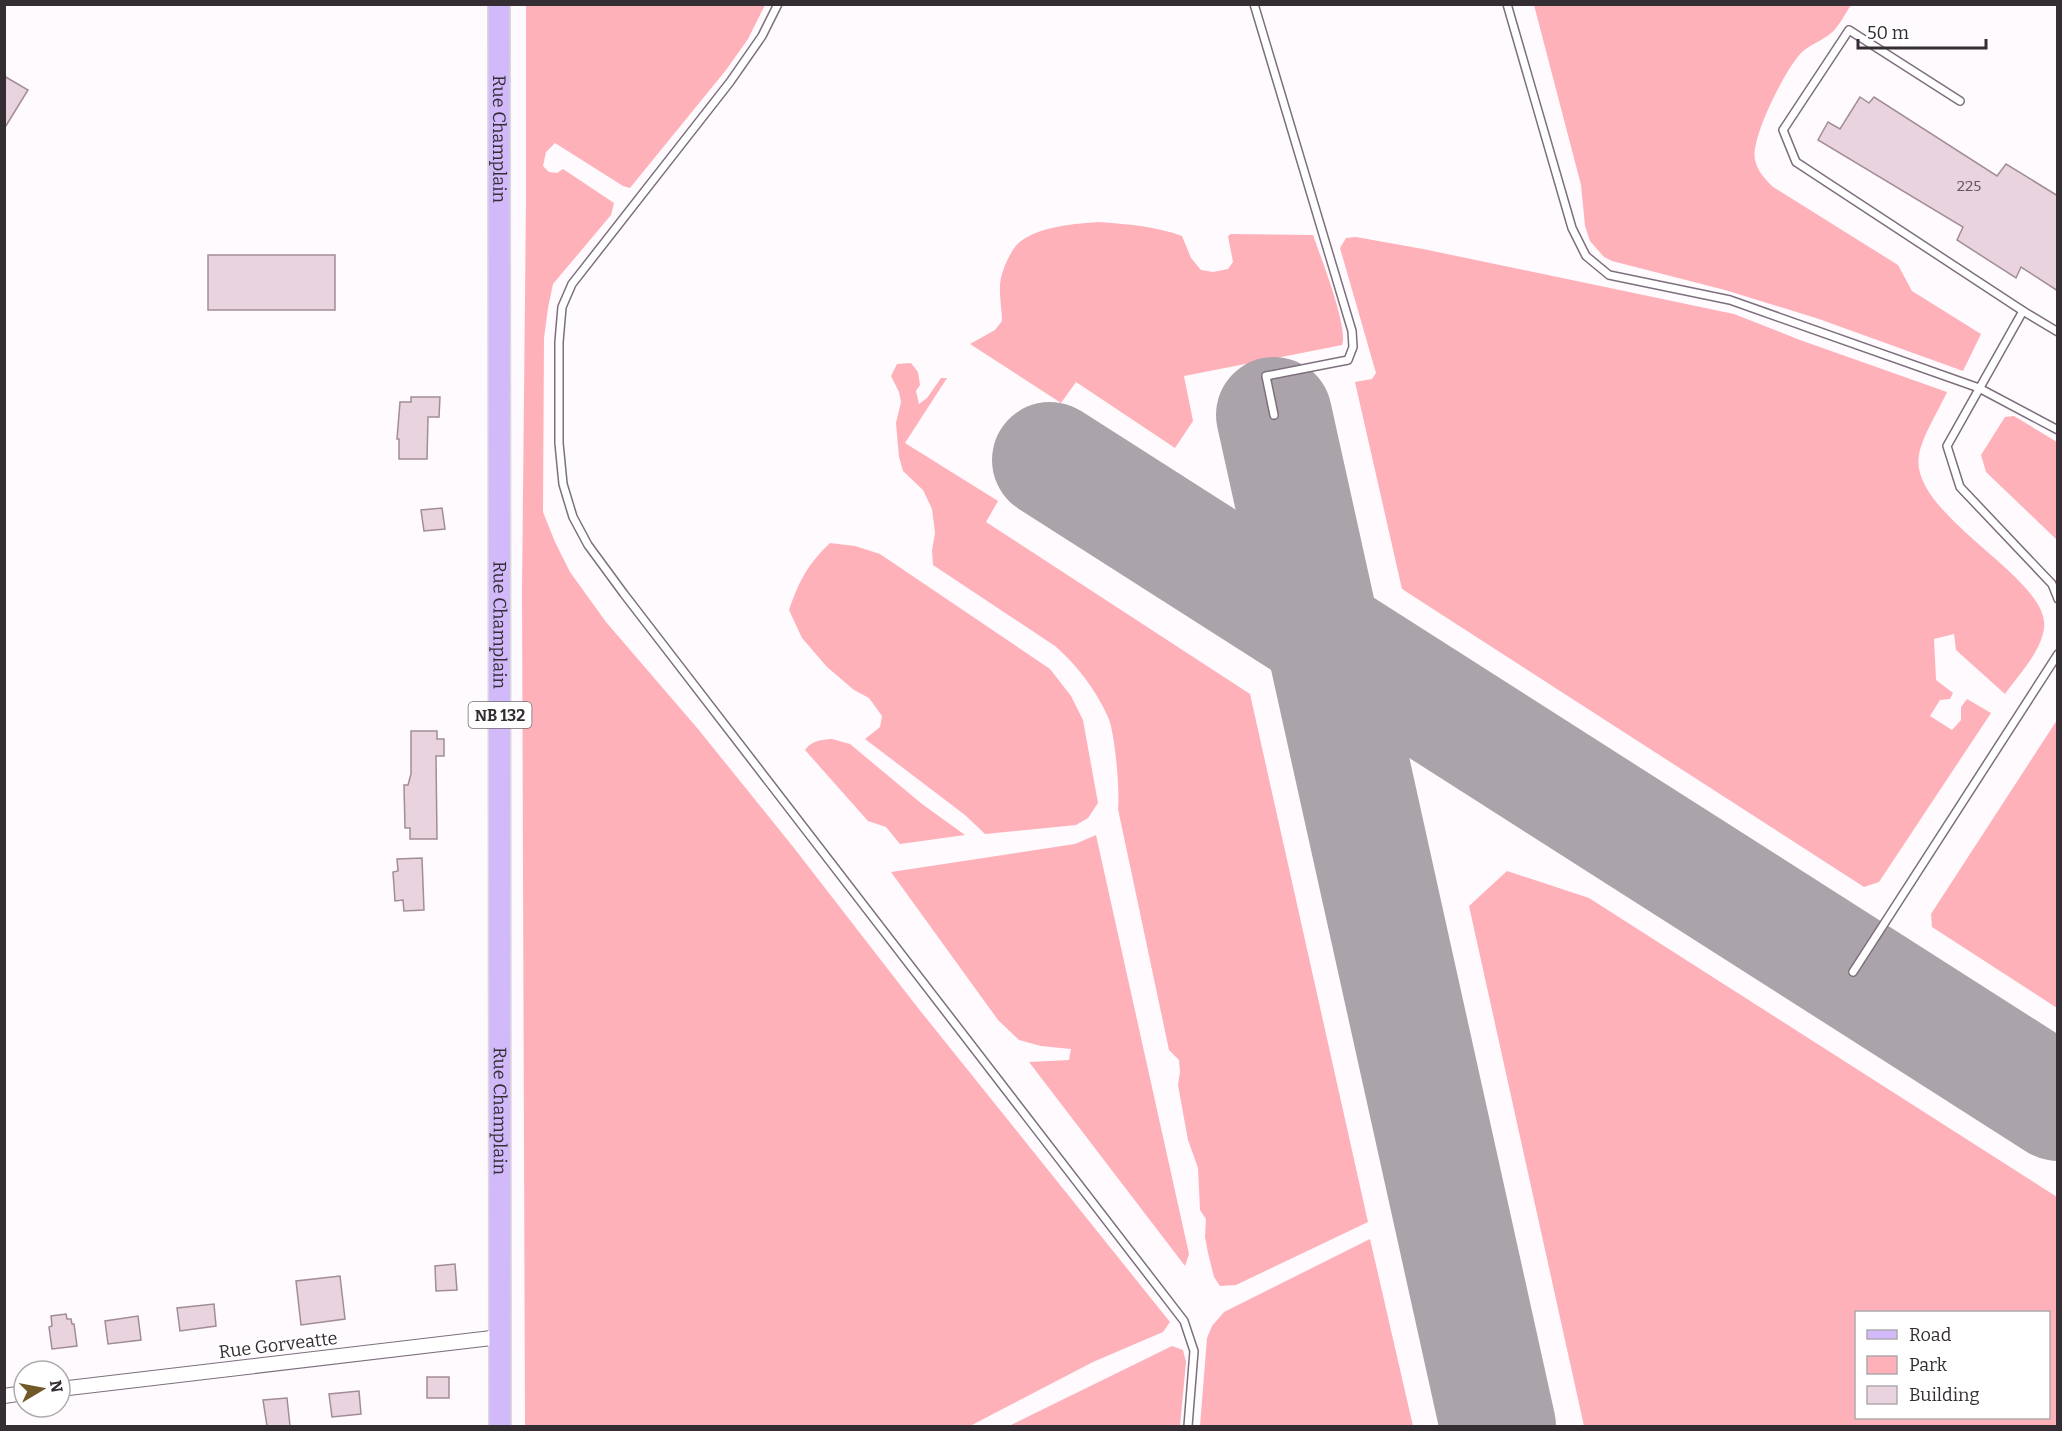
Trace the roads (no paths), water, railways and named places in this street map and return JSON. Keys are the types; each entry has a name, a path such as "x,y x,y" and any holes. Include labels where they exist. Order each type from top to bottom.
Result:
{"main road":[{"name":"Rue Champlain","path":"499,4 500,1426"}],"street":[{"name":"Rue Gorveatte","path":"72,1388 500,1337"}],"lane":[{"path":"778,4 762,36 730,82 572,284 565,299 562,307 559,342 559,443 563,484 573,517 588,545 624,594 1184,1321 1194,1352 1188,1426"},
{"path":"1254,4 1352,331 1353,347 1348,360 1266,376 1274,415"},
{"path":"1507,4 1572,228 1586,256 1609,274 1730,300 1979,388 2058,430"},
{"path":"1960,100 1849,30 1783,130 1796,162 2058,333"},
{"path":"2023,311 1947,446 1960,487 2052,584 2058,599"},
{"path":"1853,972 2058,654"}]}
